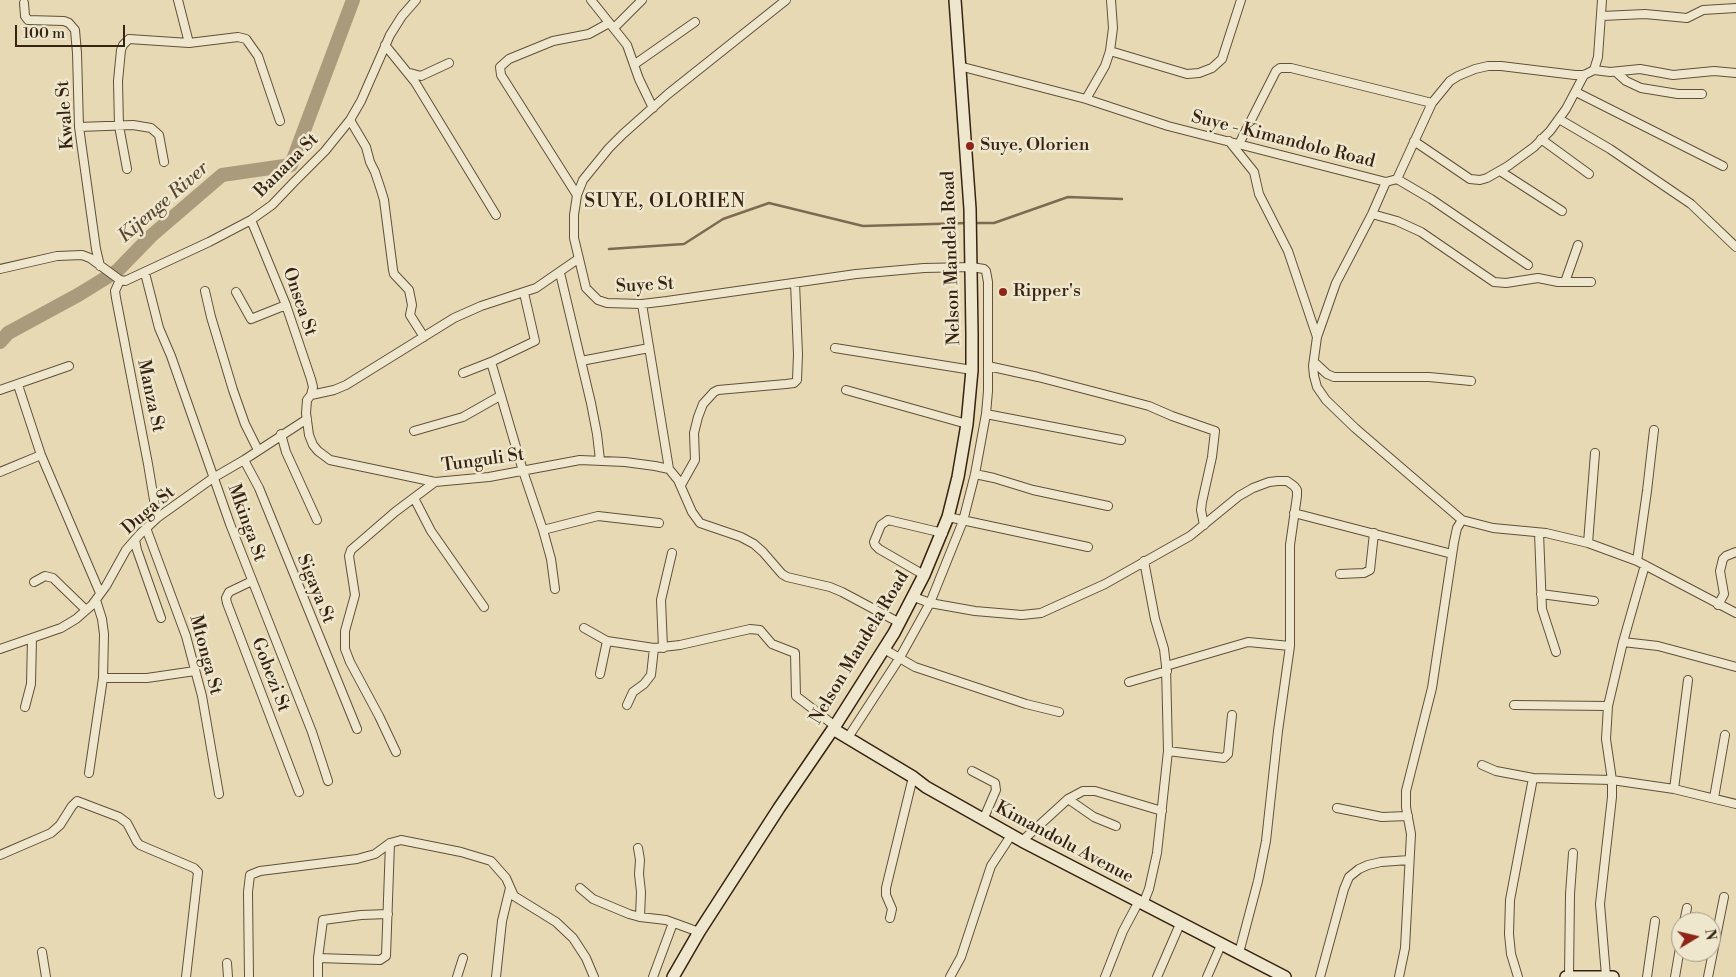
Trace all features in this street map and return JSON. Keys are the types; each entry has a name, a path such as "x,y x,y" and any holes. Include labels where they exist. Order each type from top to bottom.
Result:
{"main road":[{"name":"Nelson Mandela Road","path":"674,977 700,932 834,728 900,623 924,575 948,517 958,477 967,424 972,370 970,209 955,0"},
{"name":"Kimandolu Avenue","path":"834,728 847,739 983,820 1285,977"},
{"path":"1568,977 1610,977"}],"street":[{"path":"178,0 189,43"},
{"name":"Banana St","path":"118,279 125,281 144,274 251,220 272,205 317,160 350,120 385,45 402,16 416,0"},
{"path":"577,194 501,75 500,67 509,58 553,41 589,34 612,26 642,0"},
{"name":"Suye St","path":"786,0 653,108 609,148 583,180 577,194 574,215 574,238 586,288 598,300 607,303 642,304 715,296 877,272 924,268 972,267"},
{"path":"1086,99 1097,81 1110,51 1113,28 1111,0"},
{"path":"1110,51 1187,74 1206,70 1218,64 1222,59 1241,0"},
{"path":"1594,70 1598,57 1602,0"},
{"path":"593,1 628,45 639,79 653,108"},
{"name":"Kwale St","path":"24,2 25,16 28,20 64,21 69,23 75,30 79,127 96,249 103,268"},
{"path":"1602,16 1646,14 1687,18 1703,10 1736,8"},
{"path":"635,64 695,22"},
{"path":"127,170 120,126 118,80 122,45 132,38 189,43 238,37 246,39 258,56 280,121"},
{"path":"385,45 408,72 442,124 496,216"},
{"path":"408,72 421,76 448,63"},
{"name":"Suye - Kimandolo Road","path":"959,66 1086,99 1168,126 1386,182 1397,179 1432,103 1450,81 1467,72 1488,66 1584,75"},
{"path":"1239,144 1276,71 1280,68 1291,68 1432,103"},
{"path":"1414,141 1470,179 1480,180 1500,171 1534,147 1559,119 1584,75 1594,70 1616,72 1640,69 1673,76 1714,71 1736,73"},
{"path":"1616,72 1626,81 1641,88 1678,94 1702,94"},
{"path":"1576,92 1724,166"},
{"path":"1559,119 1618,154 1691,204 1736,247"},
{"path":"350,120 366,147 382,195 393,270 409,290 412,305 410,315 424,337"},
{"path":"79,127 143,126 156,131 161,142 164,162"},
{"path":"1541,139 1588,174"},
{"path":"1229,141 1254,172 1259,194 1288,251 1317,337"},
{"path":"1500,171 1562,211"},
{"path":"1397,179 1431,199 1528,265"},
{"path":"1386,182 1372,214 1336,283 1317,337 1314,376 1317,387 1326,400 1355,428 1462,520 1493,528 1539,533 1588,543 1641,564 1736,613"},
{"path":"1372,214 1397,221 1421,232 1494,282 1506,283 1538,278 1565,282 1591,282"},
{"name":"Onsea St","path":"251,220 286,305 313,387 311,395"},
{"path":"1565,282 1578,245"},
{"path":"0,269 41,259 66,255 82,255 90,258 118,279"},
{"path":"311,395 334,390 346,385 454,318 481,306 536,288 578,259"},
{"path":"847,739 899,659 930,603 963,521 986,414 988,366 987,274 984,269 972,267"},
{"path":"560,273 597,434 600,460"},
{"name":"Mkinga St","path":"144,274 159,328 174,362 213,478 312,732 328,781"},
{"name":"Manza St","path":"118,279 116,298 157,518"},
{"path":"681,485 695,460 694,433 698,416 703,404 714,392 718,390 786,384 796,380 798,354 795,283"},
{"path":"205,291 210,317 233,390 245,424 258,450"},
{"path":"236,292 251,319 286,305"},
{"path":"463,373 535,341 524,293"},
{"path":"642,304 669,469 681,485 692,512 700,523 741,537 754,544 787,577 842,592 900,623"},
{"path":"581,362 649,348"},
{"path":"835,348 972,370"},
{"path":"491,362 522,471 543,530 551,559 555,589"},
{"path":"1314,362 1327,374 1334,376 1429,377 1471,381"},
{"path":"0,390 68,366"},
{"path":"988,366 1149,406 1172,416 1215,430 1212,457 1201,510 1204,525"},
{"path":"18,385 42,455 98,596 104,634 103,678 89,773"},
{"path":"846,390 967,424"},
{"name":"Tunguli St","path":"311,395 307,400 306,418 313,445 323,456 330,460 435,482 489,477 580,460 600,460 669,469"},
{"path":"414,431 462,417 500,396"},
{"path":"986,414 1121,440"},
{"name":"Duga St","path":"0,649 61,628 76,620 106,586 126,550 157,518 213,478 244,460 306,418"},
{"path":"1610,977 1600,915 1600,890 1612,797 1612,780 1606,739 1608,706 1641,564 1654,430"},
{"path":"281,434 286,452 316,520"},
{"path":"1588,543 1595,453"},
{"path":"0,472 42,455"},
{"name":"Sigaya St","path":"244,460 265,503 316,632 358,729"},
{"path":"974,474 1033,490 1108,506"},
{"path":"914,597 930,603 974,611 1034,615 1104,584 1190,536 1239,496 1253,488 1269,482 1287,481 1294,486 1297,490 1297,496 1290,554 1290,646 1278,731 1266,841 1258,881 1239,953"},
{"path":"396,752 345,649 345,631 355,595 349,556 351,550 435,482"},
{"path":"414,498 431,531 484,607"},
{"path":"1294,513 1452,554"},
{"path":"543,530 598,516 659,523"},
{"path":"948,517 1088,547"},
{"path":"924,575 875,545 874,542 881,525 888,520 943,533"},
{"path":"1399,977 1405,948 1411,834 1406,807 1406,791 1432,688 1452,554 1457,528 1462,520"},
{"name":"Mtonga St","path":"146,528 176,606 202,696 219,794"},
{"path":"1340,574 1364,573 1370,570 1374,533"},
{"path":"1539,533 1543,617 1556,652"},
{"path":"135,540 161,618"},
{"path":"1718,605 1724,594 1720,571 1723,559 1736,552"},
{"path":"663,648 661,600 672,553"},
{"path":"1105,977 1123,931 1149,889 1158,853 1168,751 1167,668 1144,562"},
{"path":"34,582 45,576 53,578 86,610"},
{"name":"Gobezi St","path":"252,581 229,592 226,598 227,603 299,792"},
{"path":"1541,594 1594,601"},
{"path":"584,628 607,641 654,648 663,648 750,629 760,630 772,644 795,653 796,696 834,728"},
{"path":"25,708 31,684 32,638"},
{"path":"600,674 607,641"},
{"path":"1130,682 1248,642 1290,646"},
{"path":"1623,642 1658,646 1736,667"},
{"path":"627,705 633,692 644,684 651,675 654,648"},
{"path":"884,649 899,659 915,666 1010,699 1059,712"},
{"path":"103,678 148,678 195,671"},
{"path":"1674,789 1688,680"},
{"path":"1514,705 1608,706"},
{"path":"1168,751 1220,758 1226,757 1232,715"},
{"path":"1714,798 1725,735"},
{"path":"1482,765 1496,771 1532,778 1612,780 1674,789 1736,804"},
{"path":"972,771 995,783 996,790 983,820"},
{"path":"890,918 892,909 886,895 886,888 913,777"},
{"path":"1518,977 1509,934 1510,900 1532,778"},
{"path":"1022,841 1068,799 1082,791 1094,791 1162,811"},
{"path":"1068,799 1094,817 1116,826"},
{"path":"0,855 51,833 60,825 77,801 120,817 127,823 140,845 194,868 198,872 186,977"},
{"path":"1337,808 1382,817 1408,816"},
{"path":"950,977 961,957 991,866 1012,834"},
{"path":"249,977 248,892 250,875 260,871 357,859 376,854 390,843 406,840 483,857 491,861 502,871 514,896 556,922 573,938 586,958 594,977"},
{"path":"318,958 385,958 387,953 390,843"},
{"path":"638,848 640,860 638,874 642,892 640,917"},
{"path":"1568,977 1573,853"},
{"path":"1320,977 1349,877 1368,865 1409,860"},
{"path":"496,977 502,921 510,888"},
{"path":"580,888 593,899 640,917 673,923 700,932"},
{"path":"1708,977 1724,897"},
{"path":"1686,912 1687,908"},
{"path":"318,977 318,958 323,920 345,916 388,914"},
{"path":"1647,977 1655,921"},
{"path":"653,977 673,923"},
{"path":"1157,977 1180,924"},
{"path":"1207,977 1221,945"},
{"path":"42,952 46,977"},
{"path":"457,977 463,958"},
{"path":"1675,977 1678,962"},
{"path":"227,964 228,977"}],"waterway":[{"name":"Kijenge River","path":"0,342 8,333 78,295 117,271 151,236 222,175 291,165 353,0"},
{"path":"973,223 994,223 1068,197 1122,199"},
{"path":"609,249 684,244 723,219 769,203 863,226 968,223"}],"place":[{"name":"Suye, Olorien","path":"970,146"},
{"name":"Ripper's","path":"1003,292"}],"district":[{"name":"SUYE, OLORIEN","path":"665,202"}]}
